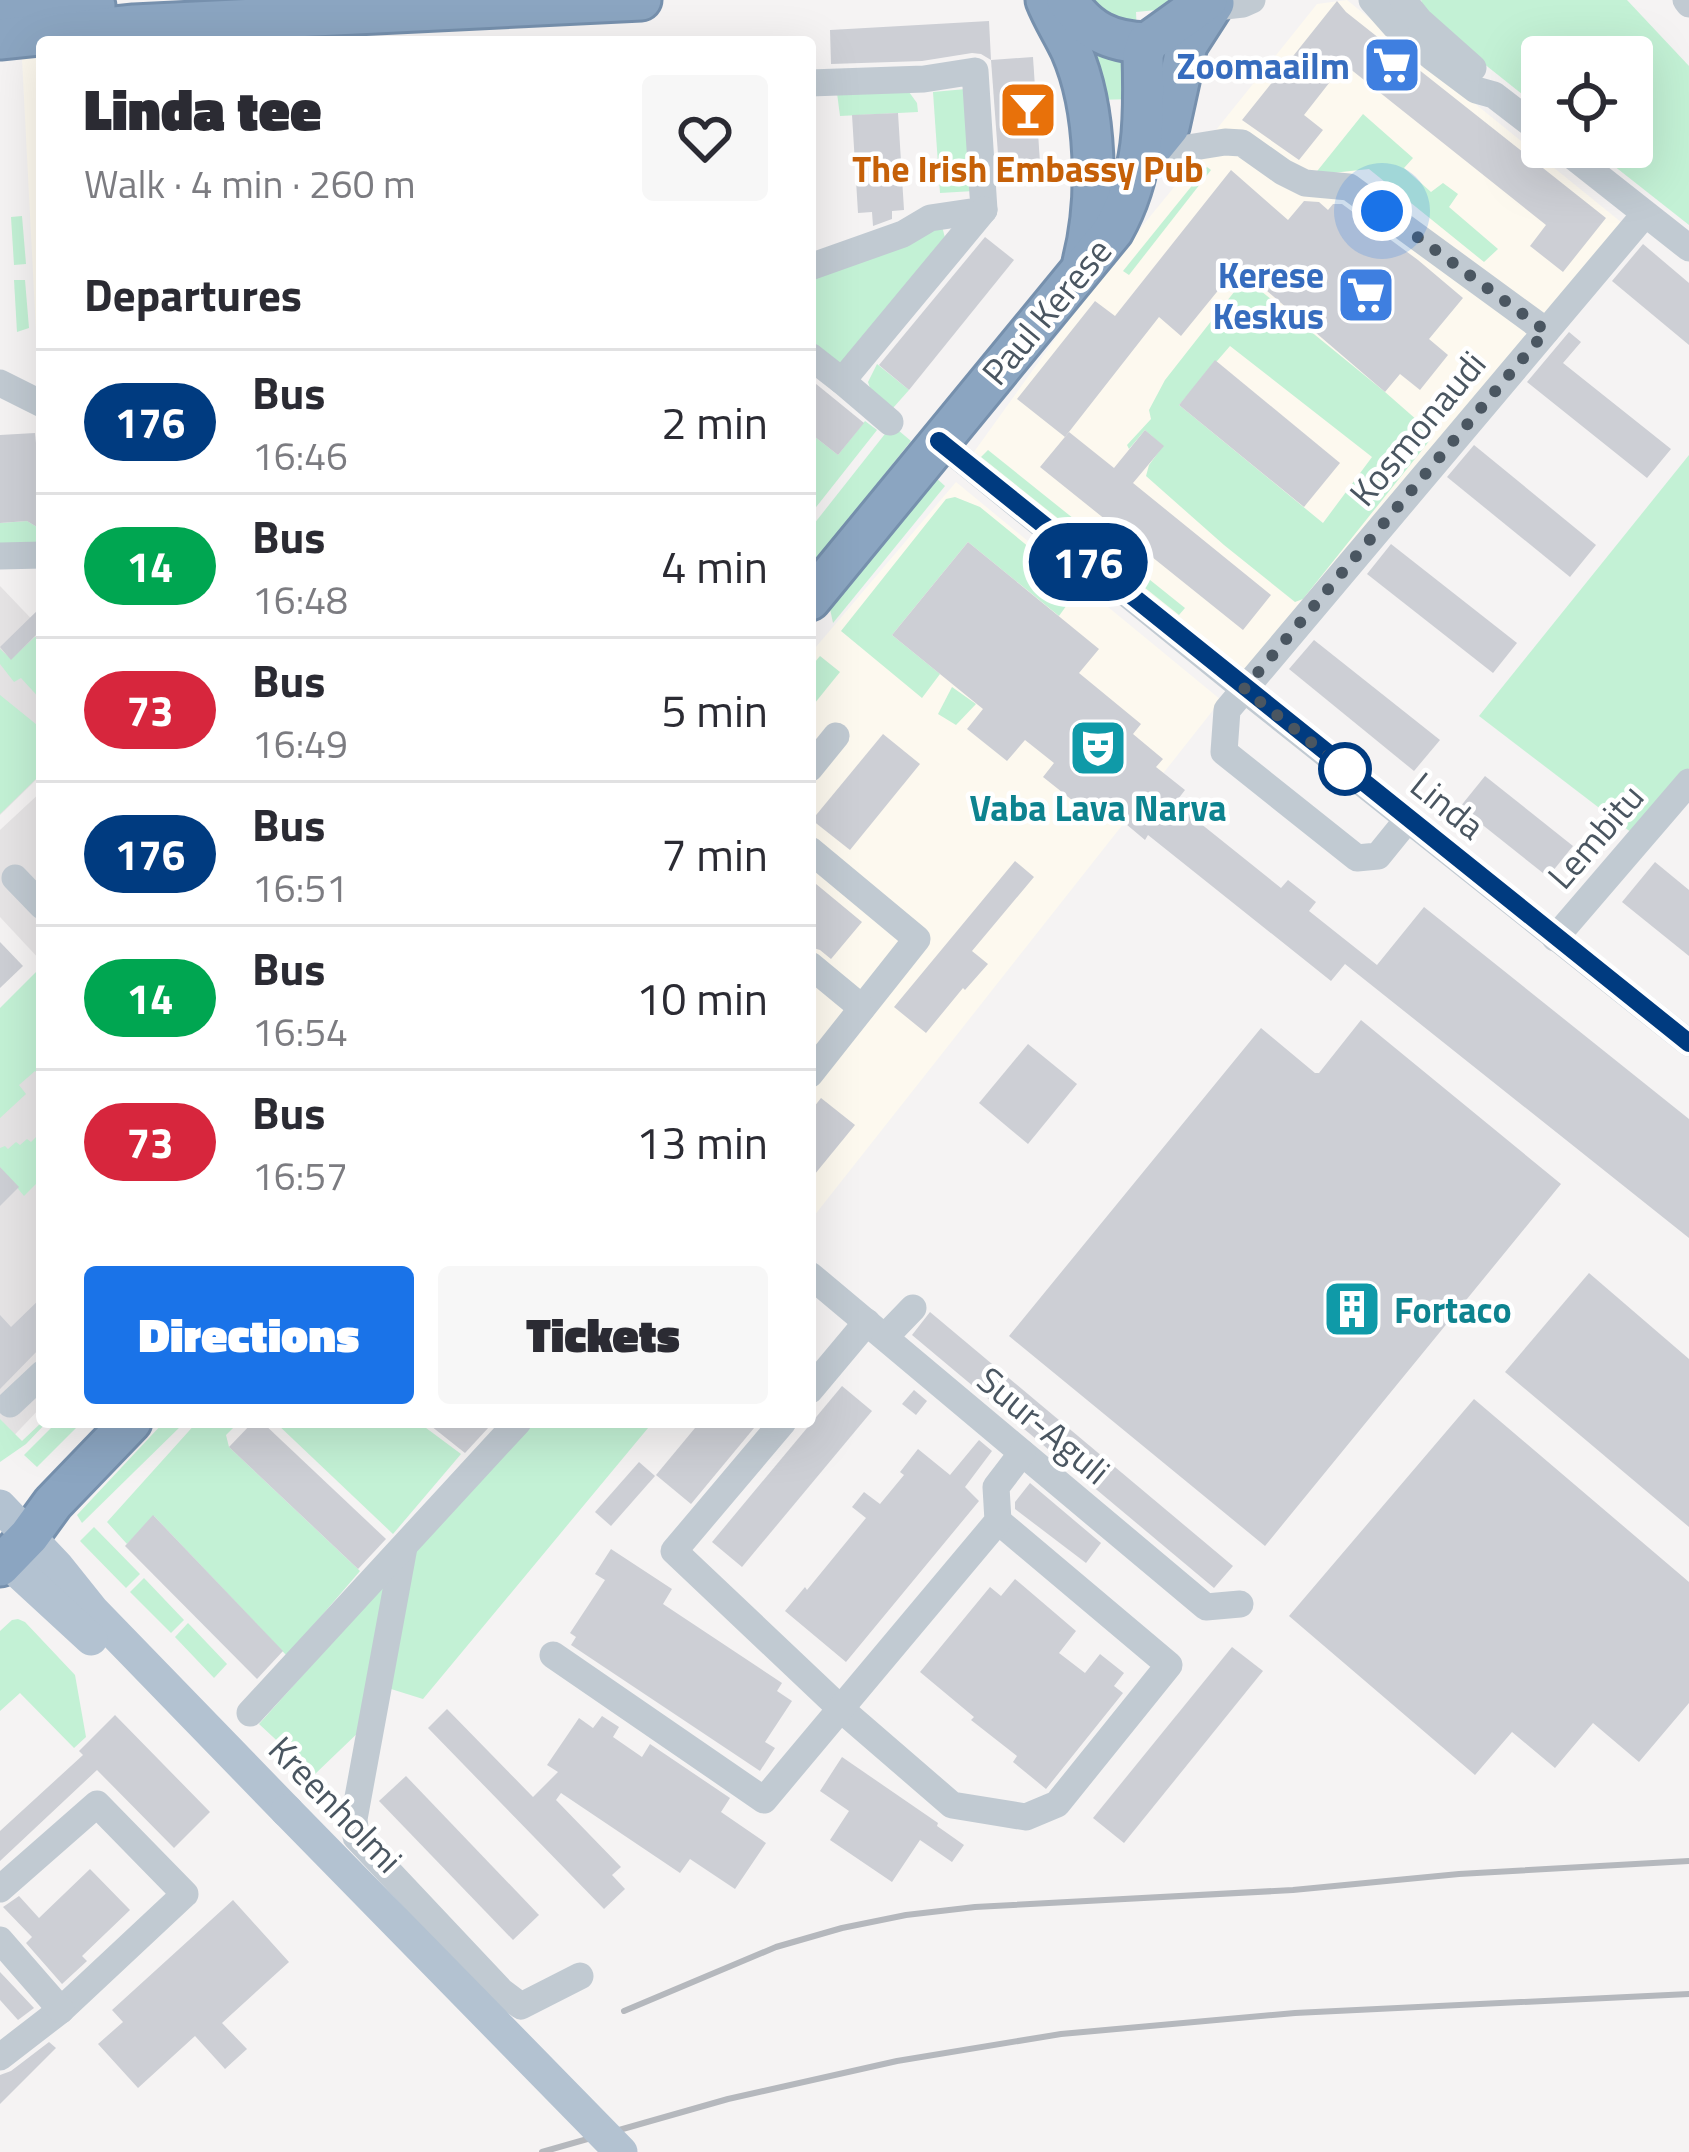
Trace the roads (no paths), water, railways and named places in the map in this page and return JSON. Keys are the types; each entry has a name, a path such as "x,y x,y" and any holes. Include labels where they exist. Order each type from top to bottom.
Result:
{"highway":[{"path":"0,10 238,0"},
{"path":"0,39 134,25 641,0"},
{"path":"1024,0 1057,10 1107,38 1147,43 1205,3"},
{"path":"1139,163 1169,127 1186,45 1205,3"},
{"path":"1057,10 1089,119 1093,211 1082,267"},
{"name":"Paul Kerese","path":"816,593 1098,251 1125,211 1144,138 1143,55 1147,43"},
{"path":"9,1555 125,1428"}],"main road":[{"name":"Kreenholmi","path":"0,1506 9,1555 621,2152"},
{"name":"Kreenholmi","path":"280,1818 591,2152"}],"street":[{"path":"1205,3 1252,0"},
{"path":"1372,0 1432,57 1521,116"},
{"path":"1402,0 1484,78 1494,95"},
{"path":"816,83 924,80 975,71 984,210 842,381"},
{"path":"1139,163 1163,152 1242,143 1305,183 1349,187 1546,331"},
{"path":"1587,168 1689,248"},
{"path":"816,265 903,234 930,218 984,210"},
{"name":"Kosmonaudi","path":"1244,689 1645,214"},
{"path":"816,361 890,422"},
{"path":"0,383 36,401"},
{"name":"Linda","path":"939,441 1689,1043"},
{"path":"0,556 36,555"},
{"path":"1244,689 1227,710 1224,752 1357,858 1378,856 1408,819"},
{"path":"816,761 836,736"},
{"name":"Lembitu","path":"1555,938 1689,782"},
{"path":"816,855 917,939 816,1066"},
{"path":"15,878 36,900"},
{"path":"816,970 862,1008"},
{"name":"Suur-Aguli","path":"816,1280 1206,1607 1240,1604"},
{"path":"816,1385 876,1330 913,1308"},
{"path":"10,1404 36,1380"},
{"path":"250,1713 512,1428"},
{"path":"778,1428 674,1551 842,1710 952,1805 1026,1817 1057,1804 1169,1664 998,1521"},
{"path":"554,1655 764,1800 998,1521 996,1486 1022,1453"},
{"path":"404,1546 354,1819 356,1837 501,1991 521,2006 580,1976"},
{"path":"0,1889 97,1804 185,1894 61,2010 0,2057"},
{"path":"0,1940 61,2010"}],"railway":[{"path":"624,2011 776,1947 906,1915 1689,1861"},
{"path":"542,2152 728,2099 897,2061 1061,2034 1295,2013 1689,1994"}],"place":[{"name":"Zoomaailm","path":"1392,65"},
{"name":"The Irish Embassy Pub","path":"1028,110"},
{"name":"Kerese Keskus","path":"1366,295"},
{"name":"Vaba Lava Narva","path":"1098,748"},
{"name":"Fortaco","path":"1352,1309"}]}
